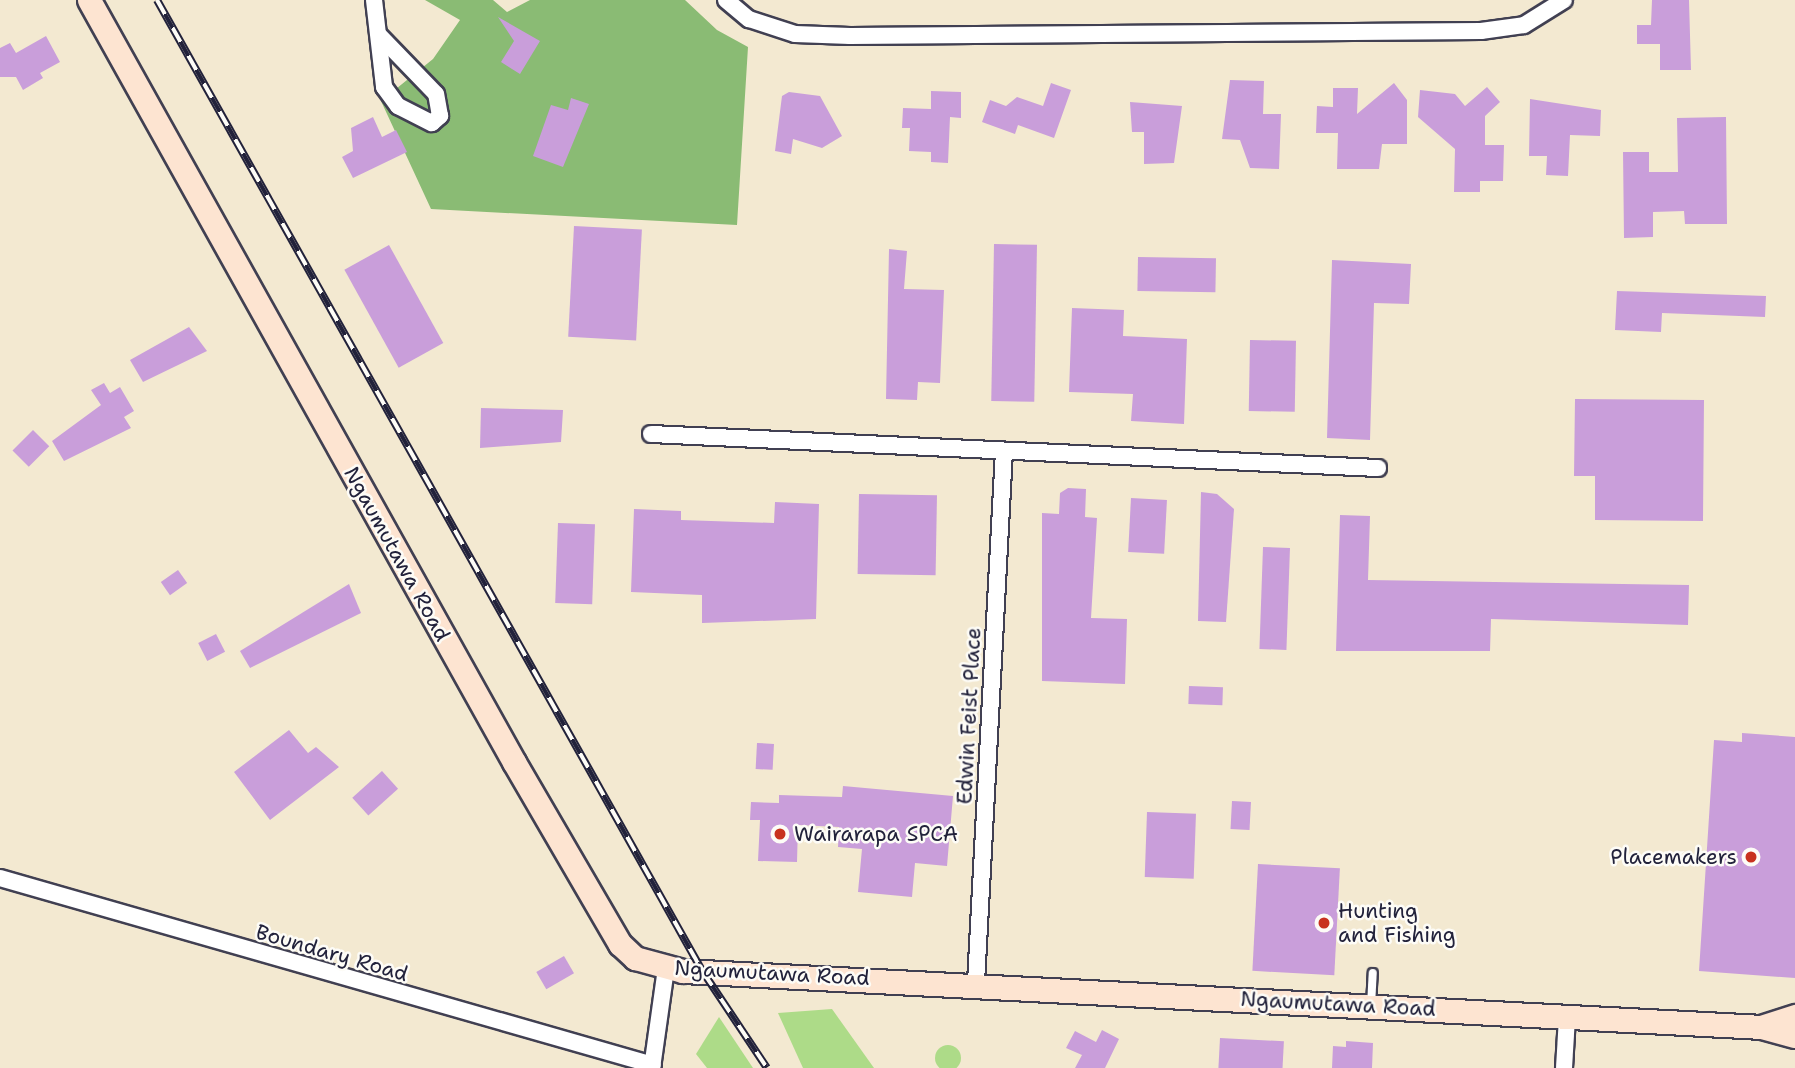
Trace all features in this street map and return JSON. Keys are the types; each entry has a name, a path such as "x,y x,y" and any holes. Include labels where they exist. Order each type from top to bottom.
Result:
{"main road":[{"name":"Ngaumutawa Road","path":"89,0 608,924 635,958 666,969 1761,1027 1795,1036"},
{"name":"Ngaumutawa Road","path":"1761,1027 1795,1016"}],"street":[{"path":"374,0 384,87 408,114 432,123 440,116 436,94 380,36"},
{"path":"726,0 749,19 794,34 850,36 1481,31 1524,25 1564,0"},
{"path":"651,434 1378,468"},
{"name":"Edwin Feist Place","path":"976,984 1004,451"},
{"name":"Boundary Road","path":"0,878 653,1067"},
{"path":"653,1067 666,969"},
{"path":"1564,1068 1567,1017"}],"lane":[{"path":"1371,1006 1373,973"}],"green space":[{"path":"425,0 493,0 507,12 530,0 685,0 717,30 748,47 737,225 431,209 381,101 433,59 460,20"},
{"path":"832,1009 874,1068 803,1068 778,1013"},
{"path":"719,1017 753,1068 707,1068 696,1054"},
{"path":"948,1045 957,1049 961,1058 957,1067 948,1071 939,1067 935,1058 939,1049"}],"building":[{"path":"1652,0 1689,0 1691,70 1660,70 1660,44 1637,44 1637,25 1651,25"},
{"path":"498,17 540,41 520,74 501,62 514,41"},
{"path":"46,36 60,62 40,73 43,78 23,90 16,77 0,77 0,48 10,43 16,53"},
{"path":"1230,80 1264,81 1263,114 1281,114 1279,169 1250,168 1240,140 1222,139"},
{"path":"1051,83 1071,90 1054,138 1018,125 1015,134 982,122 990,100 1006,106 1017,97 1043,106"},
{"path":"1394,83 1407,100 1407,144 1382,144 1379,169 1337,169 1338,133 1316,133 1317,106 1333,107 1333,88 1358,88 1357,114"},
{"path":"1487,87 1500,102 1485,116 1485,145 1504,145 1503,181 1480,181 1480,192 1454,192 1455,149 1418,117 1420,90 1455,94 1465,106"},
{"path":"931,91 961,92 961,118 950,117 948,163 931,162 931,152 909,151 910,128 902,128 903,108 931,109"},
{"path":"789,92 820,96 842,136 822,148 793,139 791,154 775,151 782,96"},
{"path":"571,98 589,104 563,167 533,156 551,105 568,110"},
{"path":"1530,99 1601,110 1600,136 1570,135 1568,176 1546,175 1547,156 1529,156"},
{"path":"1130,102 1182,106 1174,163 1144,164 1144,132 1132,132"},
{"path":"373,117 382,137 396,130 407,152 353,178 342,157 353,151 351,128"},
{"path":"1726,117 1727,224 1685,224 1684,211 1653,212 1653,237 1624,238 1623,152 1649,152 1649,172 1678,172 1677,118"},
{"path":"574,226 642,230 636,340 568,337"},
{"path":"994,244 1037,245 1034,402 991,401"},
{"path":"389,245 443,343 399,368 344,270"},
{"path":"889,249 907,251 904,289 944,290 940,383 918,382 917,400 886,399"},
{"path":"1138,257 1216,258 1215,292 1137,291"},
{"path":"1332,260 1411,264 1409,304 1374,303 1370,440 1327,438"},
{"path":"1617,291 1766,296 1765,317 1662,313 1661,332 1615,330"},
{"path":"1072,308 1124,310 1123,336 1187,339 1184,424 1131,421 1133,394 1069,392"},
{"path":"189,327 207,351 143,382 130,360"},
{"path":"1250,340 1296,341 1295,412 1249,411"},
{"path":"104,383 110,393 120,387 134,411 124,417 131,428 64,461 52,441 101,405 91,390"},
{"path":"1575,399 1704,400 1703,521 1595,520 1595,476 1574,476"},
{"path":"481,408 563,410 561,442 480,448"},
{"path":"33,430 49,446 29,467 12,451"},
{"path":"1068,488 1086,489 1085,517 1097,518 1091,618 1127,619 1125,684 1042,681 1042,513 1059,514 1060,493"},
{"path":"1201,492 1217,494 1234,509 1226,622 1198,621"},
{"path":"859,494 937,495 936,575 858,574"},
{"path":"1131,498 1167,500 1164,554 1128,552"},
{"path":"775,502 819,504 816,619 702,623 702,595 631,592 634,509 681,511 681,520 774,523"},
{"path":"1340,515 1370,516 1368,580 1689,585 1688,625 1491,619 1490,651 1336,651"},
{"path":"558,523 595,524 592,604 555,603"},
{"path":"1263,547 1290,548 1286,650 1259,649"},
{"path":"178,570 187,583 170,595 161,582"},
{"path":"349,584 361,613 250,668 240,651"},
{"path":"216,634 225,652 207,661 198,643"},
{"path":"1189,686 1223,687 1222,705 1188,704"},
{"path":"289,730 308,753 316,747 339,767 270,820 234,772"},
{"name":"Placemakers","path":"1742,733 1795,737 1795,978 1699,971 1714,740 1742,742"},
{"path":"757,743 774,744 773,770 756,769"},
{"path":"382,771 398,789 368,816 352,798"},
{"path":"843,786 953,796 947,866 915,863 912,897 858,892 862,849 838,847 839,827 798,825 797,862 758,861 760,820 750,820 751,802 779,803 779,795 842,797"},
{"path":"1232,801 1251,802 1250,830 1231,829"},
{"path":"1147,812 1196,814 1194,879 1145,877"},
{"path":"1258,864 1340,868 1334,975 1252,971"},
{"path":"564,956 574,973 546,989 536,972"},
{"path":"1102,1030 1119,1039 1105,1068 1075,1068 1082,1055 1066,1048 1075,1031 1096,1042"},
{"path":"1220,1038 1284,1041 1283,1068 1218,1068"},
{"path":"1346,1041 1373,1043 1372,1068 1332,1068 1333,1046 1346,1047"}],"railway":[{"path":"157,0 703,972 767,1068"}],"place":[{"name":"Wairarapa SPCA","path":"780,834"},
{"name":"Placemakers","path":"1751,857"},
{"name":"Hunting and Fishing","path":"1324,923"}]}
